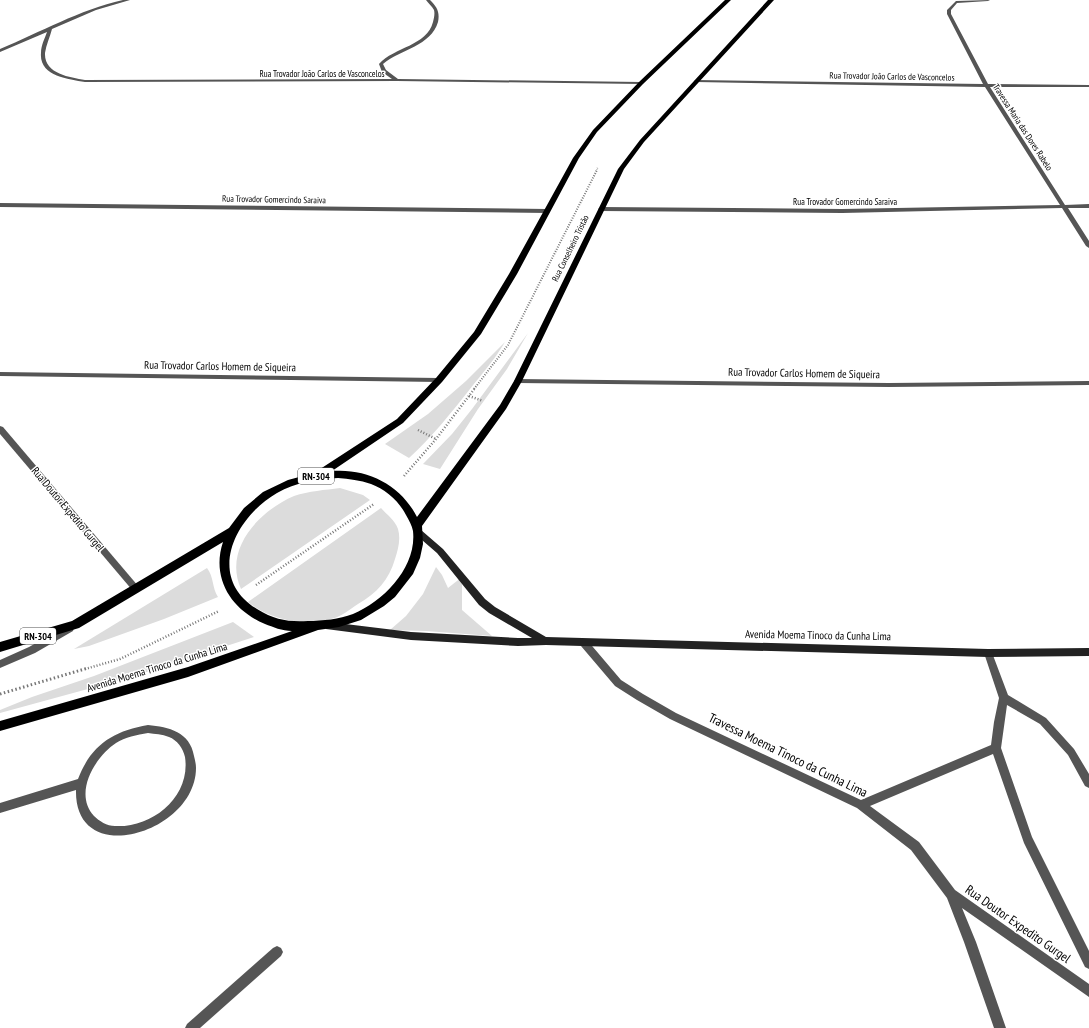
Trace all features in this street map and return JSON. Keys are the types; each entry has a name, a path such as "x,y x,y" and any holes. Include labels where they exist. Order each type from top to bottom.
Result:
{"main road":[{"path":"317,476 400,421 439,380 477,334 514,274 576,158 595,131 641,83 728,0"},
{"name":"Rua Conselheiro Tristão","path":"417,529 503,407 518,381 621,169 642,141 771,0"},
{"name":"RN-304","path":"338,474 376,482 391,490 408,506 417,529 416,556 405,579 384,600 357,617 323,626 286,626 258,616 236,598 225,578 224,554 232,531 247,511 267,494 291,482 317,476 338,474"},
{"name":"Avenida Moema Tinoco da Cunha Lima","path":"417,529 440,552 482,602 492,610 546,641"},
{"name":"RN-304","path":"0,647 76,625 232,531"},
{"name":"Avenida Moema Tinoco da Cunha Lima","path":"0,726 188,672 323,626 411,636 518,642 546,641 988,652 1089,652"}],"street":[{"path":"0,51 105,5 128,0"},
{"path":"397,80 384,71 381,64 386,59 418,42 430,33 436,24 436,10 428,0"},
{"name":"Travessa Maria das Dores Rabelo","path":"988,0 956,2 949,10 949,14 986,85 1089,246"},
{"name":"Rua Trovador João Carlos de Vasconcelos","path":"50,28 42,54 44,62 50,70 60,76 78,80 397,80 641,83"},
{"name":"Rua Trovador João Carlos de Vasconcelos","path":"696,81 1089,86"},
{"name":"Rua Trovador Gomercindo Saraiva","path":"0,206 547,211"},
{"name":"Rua Trovador Gomercindo Saraiva","path":"601,209 842,211 1089,206"},
{"name":"Rua Trovador Carlos Homem de Siqueira","path":"0,374 439,380"},
{"name":"Rua Trovador Carlos Homem de Siqueira","path":"518,381 889,385 1089,383"},
{"name":"Rua Doutor Expedito Gurgel","path":"0,429 136,589"},
{"path":"0,664 32,650 76,625"},
{"name":"Travessa Moema Tinoco da Cunha Lima","path":"584,643 618,683 640,697 673,716 861,805 915,846 951,894 970,942 1000,1028"},
{"path":"988,652 1004,698 1043,721 1071,752 1089,783"},
{"name":"Rua Doutor Expedito Gurgel","path":"1004,698 996,748 1028,839 1089,963"},
{"path":"148,729 164,730 177,736 187,747 192,760 191,777 184,793 172,809 155,822 136,830 115,831 99,826 86,816 81,800 82,783 88,767 99,752 114,740 131,732 148,729"},
{"path":"861,805 996,748"},
{"path":"0,808 82,783"},
{"name":"Rua Doutor Expedito Gurgel","path":"951,894 1089,991"},
{"path":"191,1028 277,952"}],"path":[{"path":"0,694 120,659 221,610 236,598 375,504"}],"shaded area":[{"path":"528,333 507,369 478,409 440,469 423,464 452,434"},
{"path":"505,342 448,416 426,442 409,458 385,444 428,414 466,381"},
{"path":"340,488 363,495 370,500 241,589 237,574 237,560 241,546 257,521 268,511 294,496"},
{"path":"381,508 397,526 399,533 399,544 392,567 386,580 365,600 338,617 309,622 287,620 277,617 266,613 248,602"},
{"path":"436,567 442,575 448,588 462,577 462,610 492,636 390,630 406,616 423,594"},
{"path":"207,568 211,575 218,597 164,619 89,646 74,649"},
{"path":"233,622 254,637 128,678 0,713 0,710 32,697 94,676"}]}
